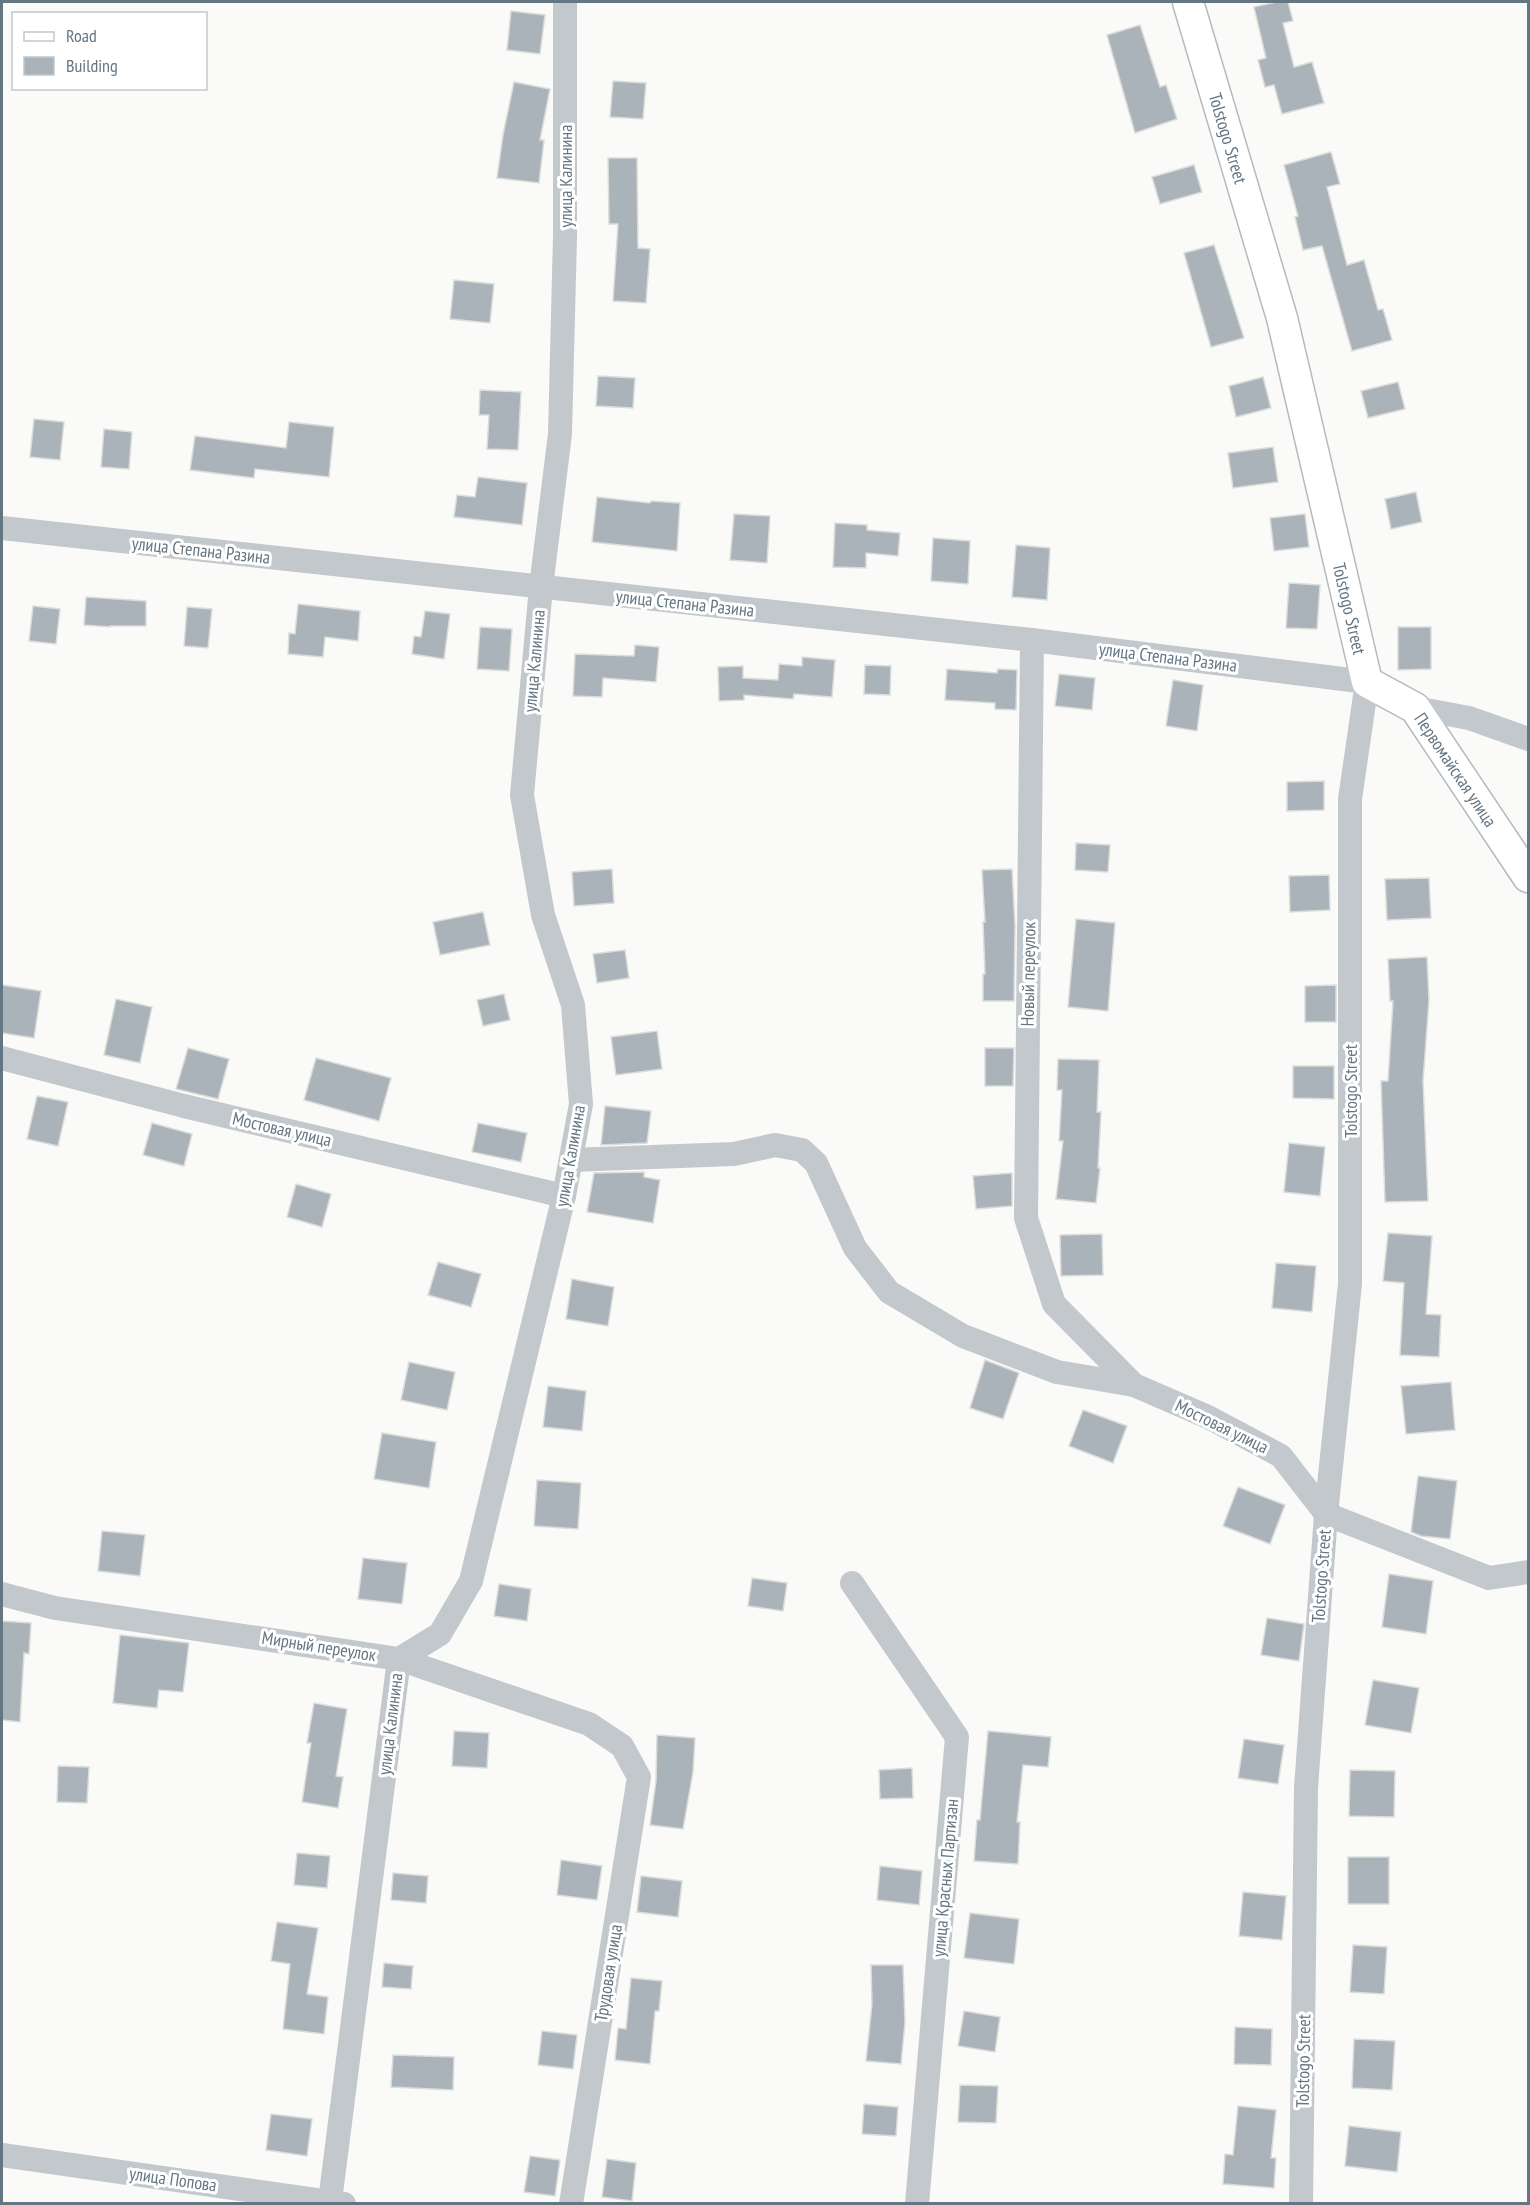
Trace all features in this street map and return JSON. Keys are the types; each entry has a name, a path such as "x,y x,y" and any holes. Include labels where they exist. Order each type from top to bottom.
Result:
{"main road":[{"name":"Tolstogo Street","path":"1188,2 1282,318 1367,681"},
{"name":"Первомайская улица","path":"1367,681 1416,708 1528,877"}],"street":[{"name":"улица Калинина","path":"337,2202 399,1659 440,1634 471,1581 564,1196 581,1104 573,1005 543,915 522,795 541,587 560,434 565,236 565,2"},
{"name":"улица Степана Разина","path":"2,528 1032,640 1367,681"},
{"name":"Новый переулок","path":"1032,640 1026,1218 1054,1304"},
{"name":"Tolstogo Street","path":"1301,2204 1306,1788 1326,1514 1350,1284 1350,799 1367,681"},
{"path":"1416,708 1468,718 1528,739"},
{"name":"Мостовая улица","path":"2,1058 196,1109 564,1196"},
{"path":"571,1160 734,1154 775,1145 802,1150 816,1163 855,1248 889,1292 963,1336 1056,1372 1134,1385"},
{"name":"Мостовая улица","path":"1054,1304 1134,1385 1208,1417 1281,1456 1326,1514"},
{"path":"1326,1514 1489,1578 1528,1572"},
{"name":"улица Красных Партизан","path":"852,1583 957,1737 917,2204"},
{"name":"Мирный переулок","path":"2,1594 55,1608 399,1659 589,1724 622,1746"},
{"name":"Трудовая улица","path":"571,2204 639,1777 622,1746"},
{"name":"улица Попова","path":"2,2155 337,2202"}],"building":[{"path":"1288,2 1293,21 1283,23 1294,67 1312,62 1324,103 1282,114 1274,85 1265,87 1258,60 1266,58 1254,7"},
{"path":"511,11 545,15 540,54 507,50"},
{"path":"1140,25 1160,87 1166,85 1177,119 1135,133 1107,35"},
{"path":"613,81 646,83 643,119 610,117"},
{"path":"514,82 550,89 540,140 544,140 539,183 497,178"},
{"path":"1331,152 1340,184 1327,187 1347,265 1364,260 1378,310 1383,309 1392,340 1352,351 1322,246 1303,250 1295,217 1298,216 1284,165"},
{"path":"608,158 637,158 638,248 650,249 646,303 613,301 618,224 609,224"},
{"path":"1194,165 1202,192 1160,204 1152,177"},
{"path":"1214,245 1244,338 1211,347 1184,253"},
{"path":"454,280 494,284 490,323 450,319"},
{"path":"598,376 635,378 633,408 596,406"},
{"path":"1263,377 1271,408 1236,417 1229,386"},
{"path":"1398,382 1405,409 1368,418 1361,391"},
{"path":"480,390 521,392 518,450 487,449 489,415 479,415"},
{"path":"34,419 64,422 60,460 30,457"},
{"path":"289,422 334,427 329,477 255,469 254,478 190,470 195,436 286,448"},
{"path":"104,429 132,432 129,469 101,467"},
{"path":"1273,447 1278,482 1233,488 1228,453"},
{"path":"478,477 527,483 522,525 454,517 457,495 475,497"},
{"path":"1416,492 1422,522 1391,529 1385,499"},
{"path":"597,497 650,503 651,501 680,503 677,551 592,542"},
{"path":"734,514 770,516 767,563 730,560"},
{"path":"1305,514 1309,547 1274,551 1270,518"},
{"path":"835,523 867,525 867,530 900,533 898,556 866,553 866,568 833,567"},
{"path":"933,538 970,541 968,584 931,581"},
{"path":"1016,545 1050,548 1047,600 1012,597"},
{"path":"1289,583 1320,585 1317,629 1286,628"},
{"path":"86,597 146,601 146,626 84,625"},
{"path":"298,604 360,611 358,641 325,637 323,657 288,654 289,633 295,634"},
{"path":"33,606 60,609 56,644 29,641"},
{"path":"187,607 212,609 208,648 184,646"},
{"path":"425,611 450,614 444,659 412,654 414,636 421,637"},
{"path":"480,627 512,629 509,671 477,669"},
{"path":"1398,627 1431,627 1431,669 1398,670"},
{"path":"635,645 659,647 656,682 603,678 602,697 573,696 575,654 634,656"},
{"path":"802,657 835,660 832,697 794,694 793,699 744,695 744,700 719,701 718,667 743,666 743,678 778,680 779,664 802,666"},
{"path":"865,665 891,666 890,695 864,694"},
{"path":"947,669 997,673 998,669 1017,670 1016,710 995,709 995,703 945,700"},
{"path":"1059,674 1095,678 1092,710 1055,706"},
{"path":"1173,680 1203,685 1197,731 1166,726"},
{"path":"1324,781 1324,810 1287,811 1287,782"},
{"path":"1076,843 1110,845 1108,872 1075,870"},
{"path":"612,869 614,903 574,906 572,872"},
{"path":"1012,869 1015,926 1014,1001 983,1001 983,974 985,974 983,922 985,922 982,870"},
{"path":"1329,875 1330,910 1290,912 1289,876"},
{"path":"1429,878 1431,918 1387,920 1385,879"},
{"path":"483,912 490,945 440,955 433,922"},
{"path":"1076,919 1115,923 1108,1011 1068,1007"},
{"path":"625,950 629,978 597,983 593,954"},
{"path":"1427,957 1429,1000 1423,1081 1428,1201 1385,1202 1381,1081 1388,1081 1393,1001 1390,1001 1388,959"},
{"path":"2,985 41,991 34,1038 2,1033"},
{"path":"1336,985 1336,1022 1305,1022 1305,986"},
{"path":"504,994 510,1020 483,1026 477,1000"},
{"path":"116,999 152,1007 140,1063 104,1055"},
{"path":"657,1031 662,1069 616,1075 611,1037"},
{"path":"188,1048 229,1059 218,1099 176,1089"},
{"path":"985,1048 1014,1048 1013,1086 985,1086"},
{"path":"316,1058 391,1078 379,1121 304,1100"},
{"path":"1058,1059 1099,1060 1097,1112 1101,1112 1098,1168 1100,1168 1096,1203 1056,1199 1063,1141 1059,1141 1062,1090 1057,1090"},
{"path":"1293,1066 1334,1066 1334,1099 1293,1098"},
{"path":"37,1096 68,1102 58,1146 27,1139"},
{"path":"605,1106 651,1111 647,1143 601,1145"},
{"path":"152,1123 192,1134 184,1166 143,1155"},
{"path":"478,1123 527,1133 521,1162 472,1152"},
{"path":"1289,1143 1325,1147 1320,1196 1284,1192"},
{"path":"644,1172 644,1177 660,1180 653,1223 587,1212 594,1173"},
{"path":"1012,1173 1012,1206 976,1209 973,1176"},
{"path":"296,1184 331,1194 322,1227 287,1217"},
{"path":"1388,1233 1432,1236 1426,1314 1441,1315 1439,1357 1400,1355 1404,1283 1383,1281"},
{"path":"1102,1234 1103,1275 1061,1276 1060,1235"},
{"path":"438,1262 481,1274 471,1307 428,1295"},
{"path":"1276,1263 1316,1266 1312,1312 1272,1308"},
{"path":"572,1279 614,1287 608,1326 566,1319"},
{"path":"985,1360 1019,1373 1003,1419 970,1408"},
{"path":"409,1362 455,1372 447,1410 401,1400"},
{"path":"1451,1382 1455,1430 1406,1434 1401,1386"},
{"path":"548,1386 586,1391 582,1431 543,1427"},
{"path":"1083,1410 1127,1426 1113,1463 1069,1446"},
{"path":"382,1433 436,1442 429,1488 374,1479"},
{"path":"1418,1476 1457,1481 1450,1539 1421,1536 1411,1532"},
{"path":"537,1480 581,1483 578,1529 534,1526"},
{"path":"1238,1487 1285,1505 1270,1544 1223,1526"},
{"path":"102,1531 145,1535 140,1576 98,1571"},
{"path":"363,1558 407,1563 402,1604 358,1599"},
{"path":"1389,1574 1433,1581 1426,1634 1382,1627"},
{"path":"752,1578 787,1583 783,1611 748,1606"},
{"path":"499,1584 531,1589 527,1621 494,1616"},
{"path":"1267,1618 1304,1624 1299,1661 1261,1655"},
{"path":"2,1621 31,1623 29,1654 24,1653 20,1722 2,1720"},
{"path":"120,1635 189,1643 183,1692 159,1690 157,1708 113,1703"},
{"path":"1373,1680 1419,1688 1411,1733 1365,1725"},
{"path":"314,1703 347,1709 336,1776 343,1777 338,1808 302,1802 311,1743 307,1743"},
{"path":"454,1731 489,1733 487,1768 452,1766"},
{"path":"988,1731 1051,1737 1048,1767 1023,1765 1017,1822 1020,1822 1018,1864 974,1861"},
{"path":"657,1735 695,1738 693,1772 683,1829 650,1825 656,1781"},
{"path":"1244,1739 1284,1745 1278,1784 1238,1778"},
{"path":"58,1766 89,1767 87,1803 57,1802"},
{"path":"912,1768 913,1798 880,1799 879,1770"},
{"path":"1350,1770 1395,1771 1394,1817 1349,1816"},
{"path":"297,1853 330,1856 327,1888 294,1885"},
{"path":"1348,1857 1389,1857 1389,1904 1348,1904"},
{"path":"561,1860 602,1866 597,1900 557,1895"},
{"path":"880,1866 922,1871 919,1905 877,1900"},
{"path":"393,1873 428,1876 426,1903 391,1900"},
{"path":"641,1876 682,1881 678,1917 637,1912"},
{"path":"1243,1892 1286,1896 1282,1940 1239,1936"},
{"path":"970,1913 1019,1919 1014,1964 964,1958"},
{"path":"277,1922 318,1928 307,1994 328,1997 324,2034 283,2029 290,1964 271,1961"},
{"path":"1353,1945 1387,1947 1384,1994 1350,1992"},
{"path":"384,1963 413,1966 411,1989 382,1987"},
{"path":"871,1965 903,1965 905,2022 901,2064 866,2061 872,2004"},
{"path":"631,1978 662,1981 659,2011 655,2011 650,2064 615,2060 618,2028 626,2029"},
{"path":"964,2011 1000,2017 995,2052 958,2046"},
{"path":"1235,2027 1272,2029 1271,2065 1234,2064"},
{"path":"542,2031 577,2035 573,2069 538,2065"},
{"path":"1354,2039 1395,2041 1392,2090 1352,2088"},
{"path":"393,2055 454,2057 453,2090 391,2087"},
{"path":"960,2085 998,2086 996,2123 958,2122"},
{"path":"864,2104 898,2107 896,2136 862,2134"},
{"path":"1238,2106 1276,2110 1271,2158 1276,2158 1274,2188 1223,2184 1225,2154 1233,2155"},
{"path":"271,2114 312,2119 307,2156 266,2150"},
{"path":"1349,2126 1401,2132 1397,2172 1345,2166"},
{"path":"530,2156 560,2160 555,2196 524,2192"},
{"path":"607,2159 636,2163 632,2201 602,2197"}]}
